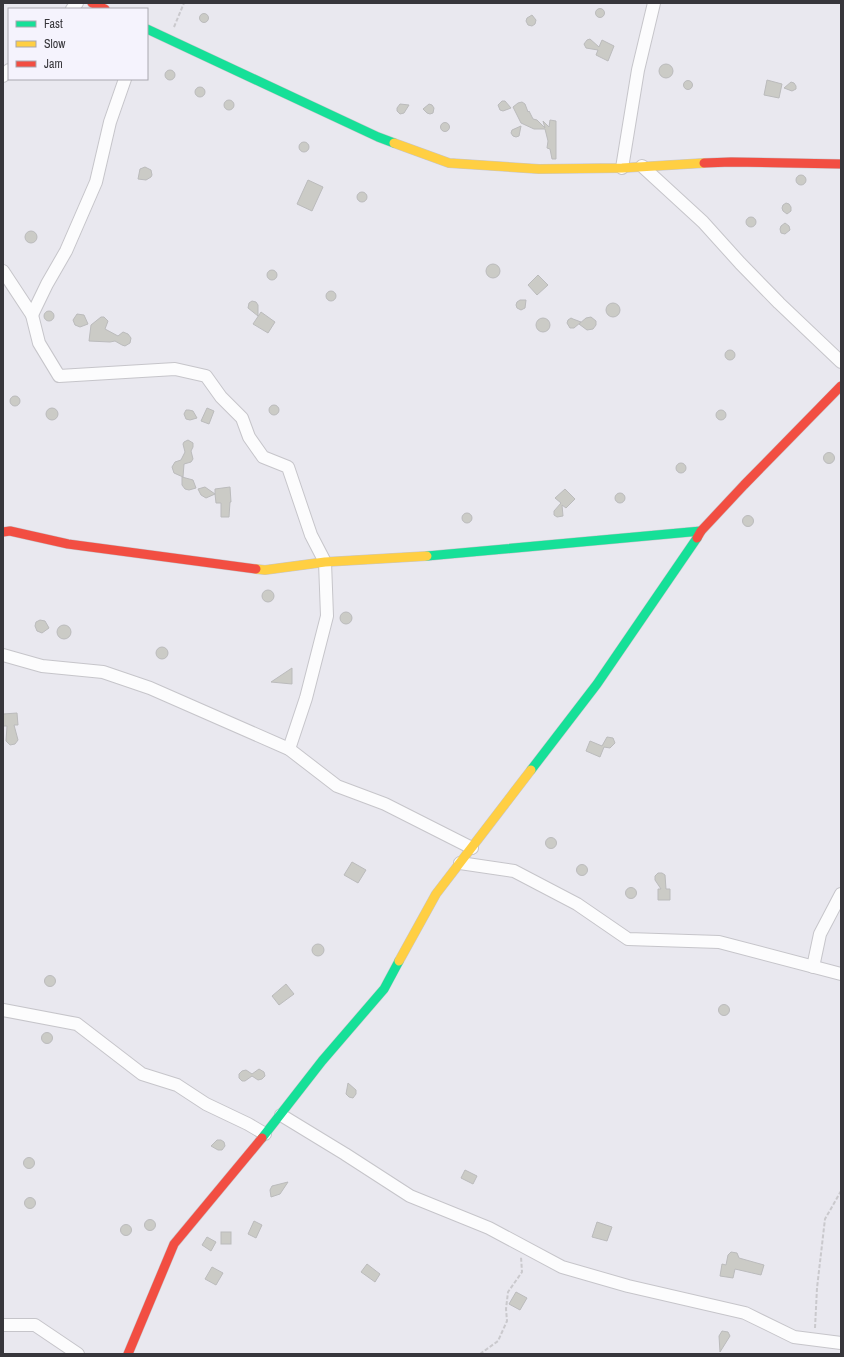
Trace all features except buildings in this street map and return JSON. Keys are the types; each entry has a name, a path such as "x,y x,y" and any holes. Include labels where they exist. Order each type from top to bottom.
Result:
{"street":[{"path":"92,3 103,8"},
{"path":"622,168 638,70 654,3"},
{"path":"149,33 168,39 378,137 449,163 538,169 622,168 731,162 841,164"},
{"path":"32,315 47,284 66,251 96,182 110,122 125,80"},
{"path":"642,166 703,222 779,303 841,362"},
{"path":"3,272 32,315 39,343 59,376 175,369 206,376 221,397 242,418 249,437 263,456 288,467 311,535 325,562 327,616 306,698 289,749"},
{"path":"128,1354 174,1244 281,1115 322,1060 384,989 436,894 597,684 701,531 841,386"},
{"path":"3,532 10,531 68,544 265,570 325,562 414,557 701,531"},
{"path":"3,656 42,666 103,672 150,688 289,749 337,786 384,804 472,848"},
{"path":"460,863 514,871 577,904 628,939 719,942 841,974"},
{"path":"812,967 820,934 841,894"},
{"path":"3,1010 77,1024 142,1074 176,1085 206,1104 248,1124 265,1134"},
{"path":"281,1115 410,1196 489,1228 562,1267 628,1286 744,1313 794,1337 841,1342"},
{"path":"3,1326 35,1325 78,1354"}],"path":[{"path":"168,39 184,3"},
{"path":"814,1339 817,1288 825,1219 841,1191"},
{"path":"480,1354 498,1341 507,1321 506,1309 508,1292 522,1272 521,1245"}],"traffic: fast":[{"path":"148,29 378,137 394,143"},
{"path":"427,556 701,531"},
{"path":"531,770 597,684 697,538"},
{"path":"262,1138 322,1061 384,989 399,961"}],"traffic: slow":[{"path":"394,143 449,163 539,169 622,168 704,163"},
{"path":"256,569 265,570 325,562 427,556"},
{"path":"399,961 436,894 531,770"}],"traffic: jam":[{"path":"92,3 103,8"},
{"path":"704,163 841,164"},
{"path":"697,538 701,531 744,485 841,386"},
{"path":"3,532 10,531 68,544 256,569"},
{"path":"128,1354 174,1244 262,1138"}]}
